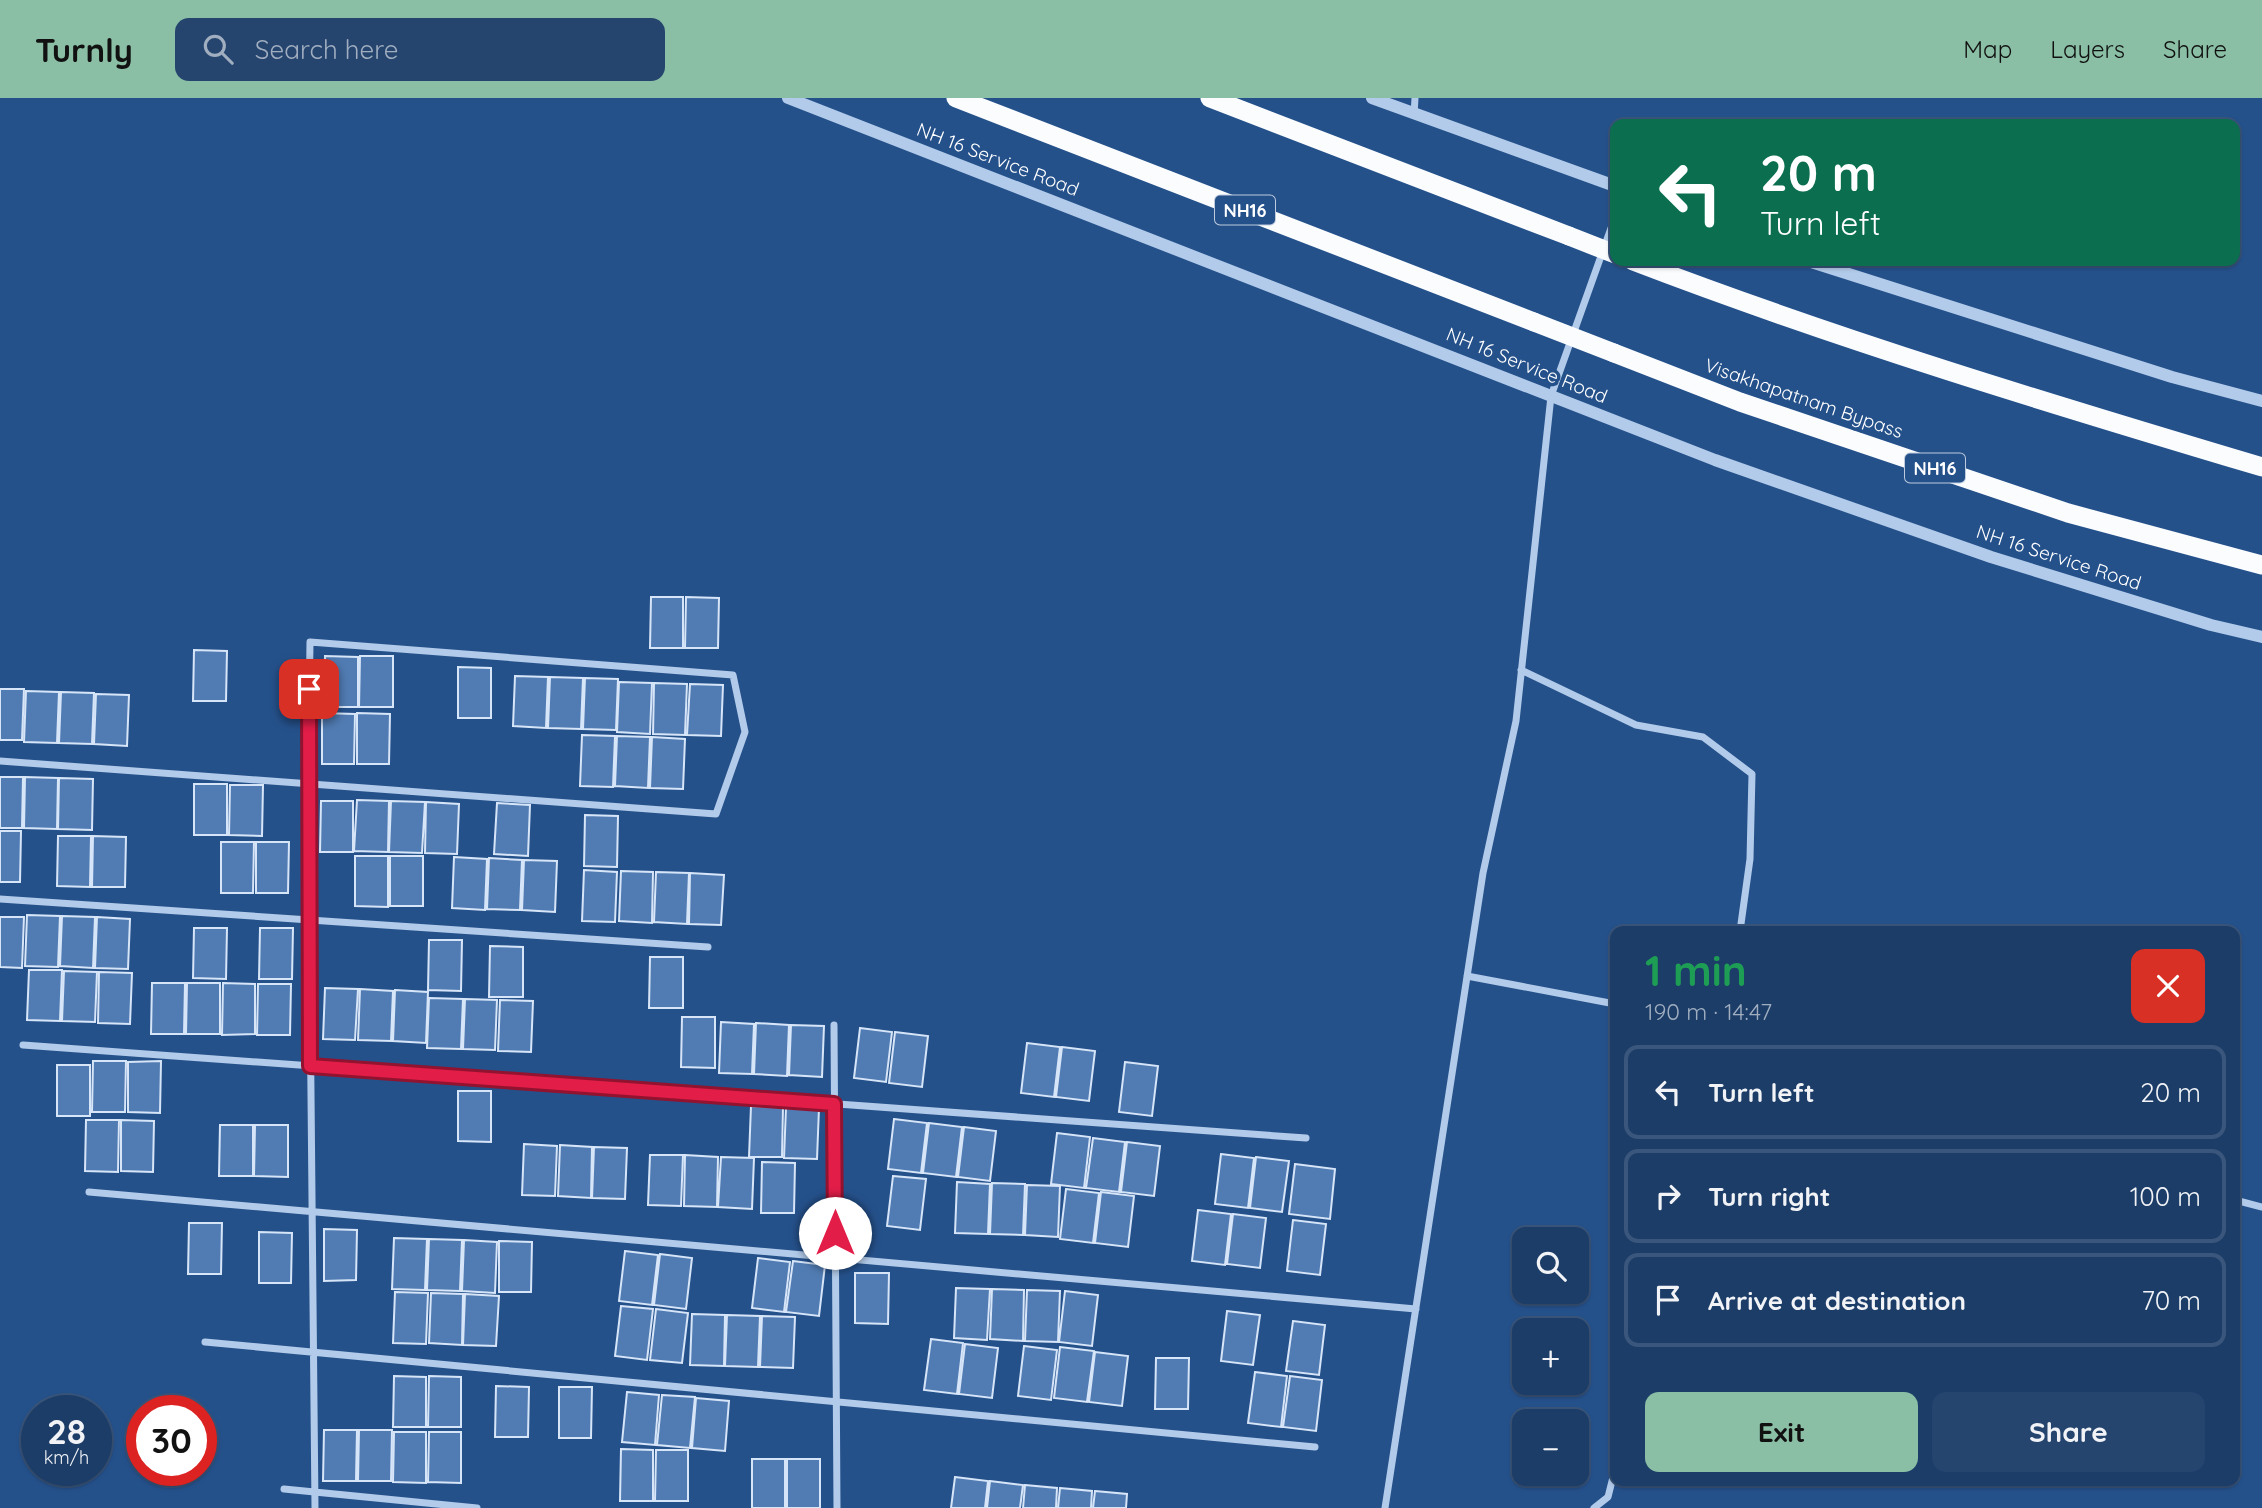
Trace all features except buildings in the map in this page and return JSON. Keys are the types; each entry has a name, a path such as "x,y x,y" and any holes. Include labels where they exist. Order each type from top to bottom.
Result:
{"highway":[{"name":"Visakhapatnam Bypass","path":"956,98 1740,402 2068,513 2262,565"},
{"path":"1210,98 1610,252"},
{"path":"1647,266 1759,308 2043,402 2262,467"}],"street":[{"name":"NH 16 Service Road","path":"788,98 1715,460 1991,557 2211,625 2262,637"},
{"path":"1373,98 1414,116 1610,184"},
{"path":"1414,116 1415,98"},
{"path":"1385,1508 1483,873 1516,721 1551,396 1610,231"},
{"path":"1824,266 2159,373 2262,401"},
{"path":"0,761 308,784 716,814 745,732 733,675 310,642 308,784 315,1508"},
{"path":"1521,670 1636,725 1703,737 1752,774 1750,859 1741,926"},
{"path":"0,899 708,947"},
{"path":"1467,976 1610,1003"},
{"path":"834,1025 836,1508"},
{"path":"23,1045 1306,1138"},
{"path":"89,1192 1416,1310"},
{"path":"2240,1200 2262,1207"},
{"path":"205,1342 1315,1447"},
{"path":"1594,1508 1608,1497 1611,1486"},
{"path":"284,1489 477,1508"}],"route":[{"path":"309,689 310,1066 834,1104 835,1233"}]}
